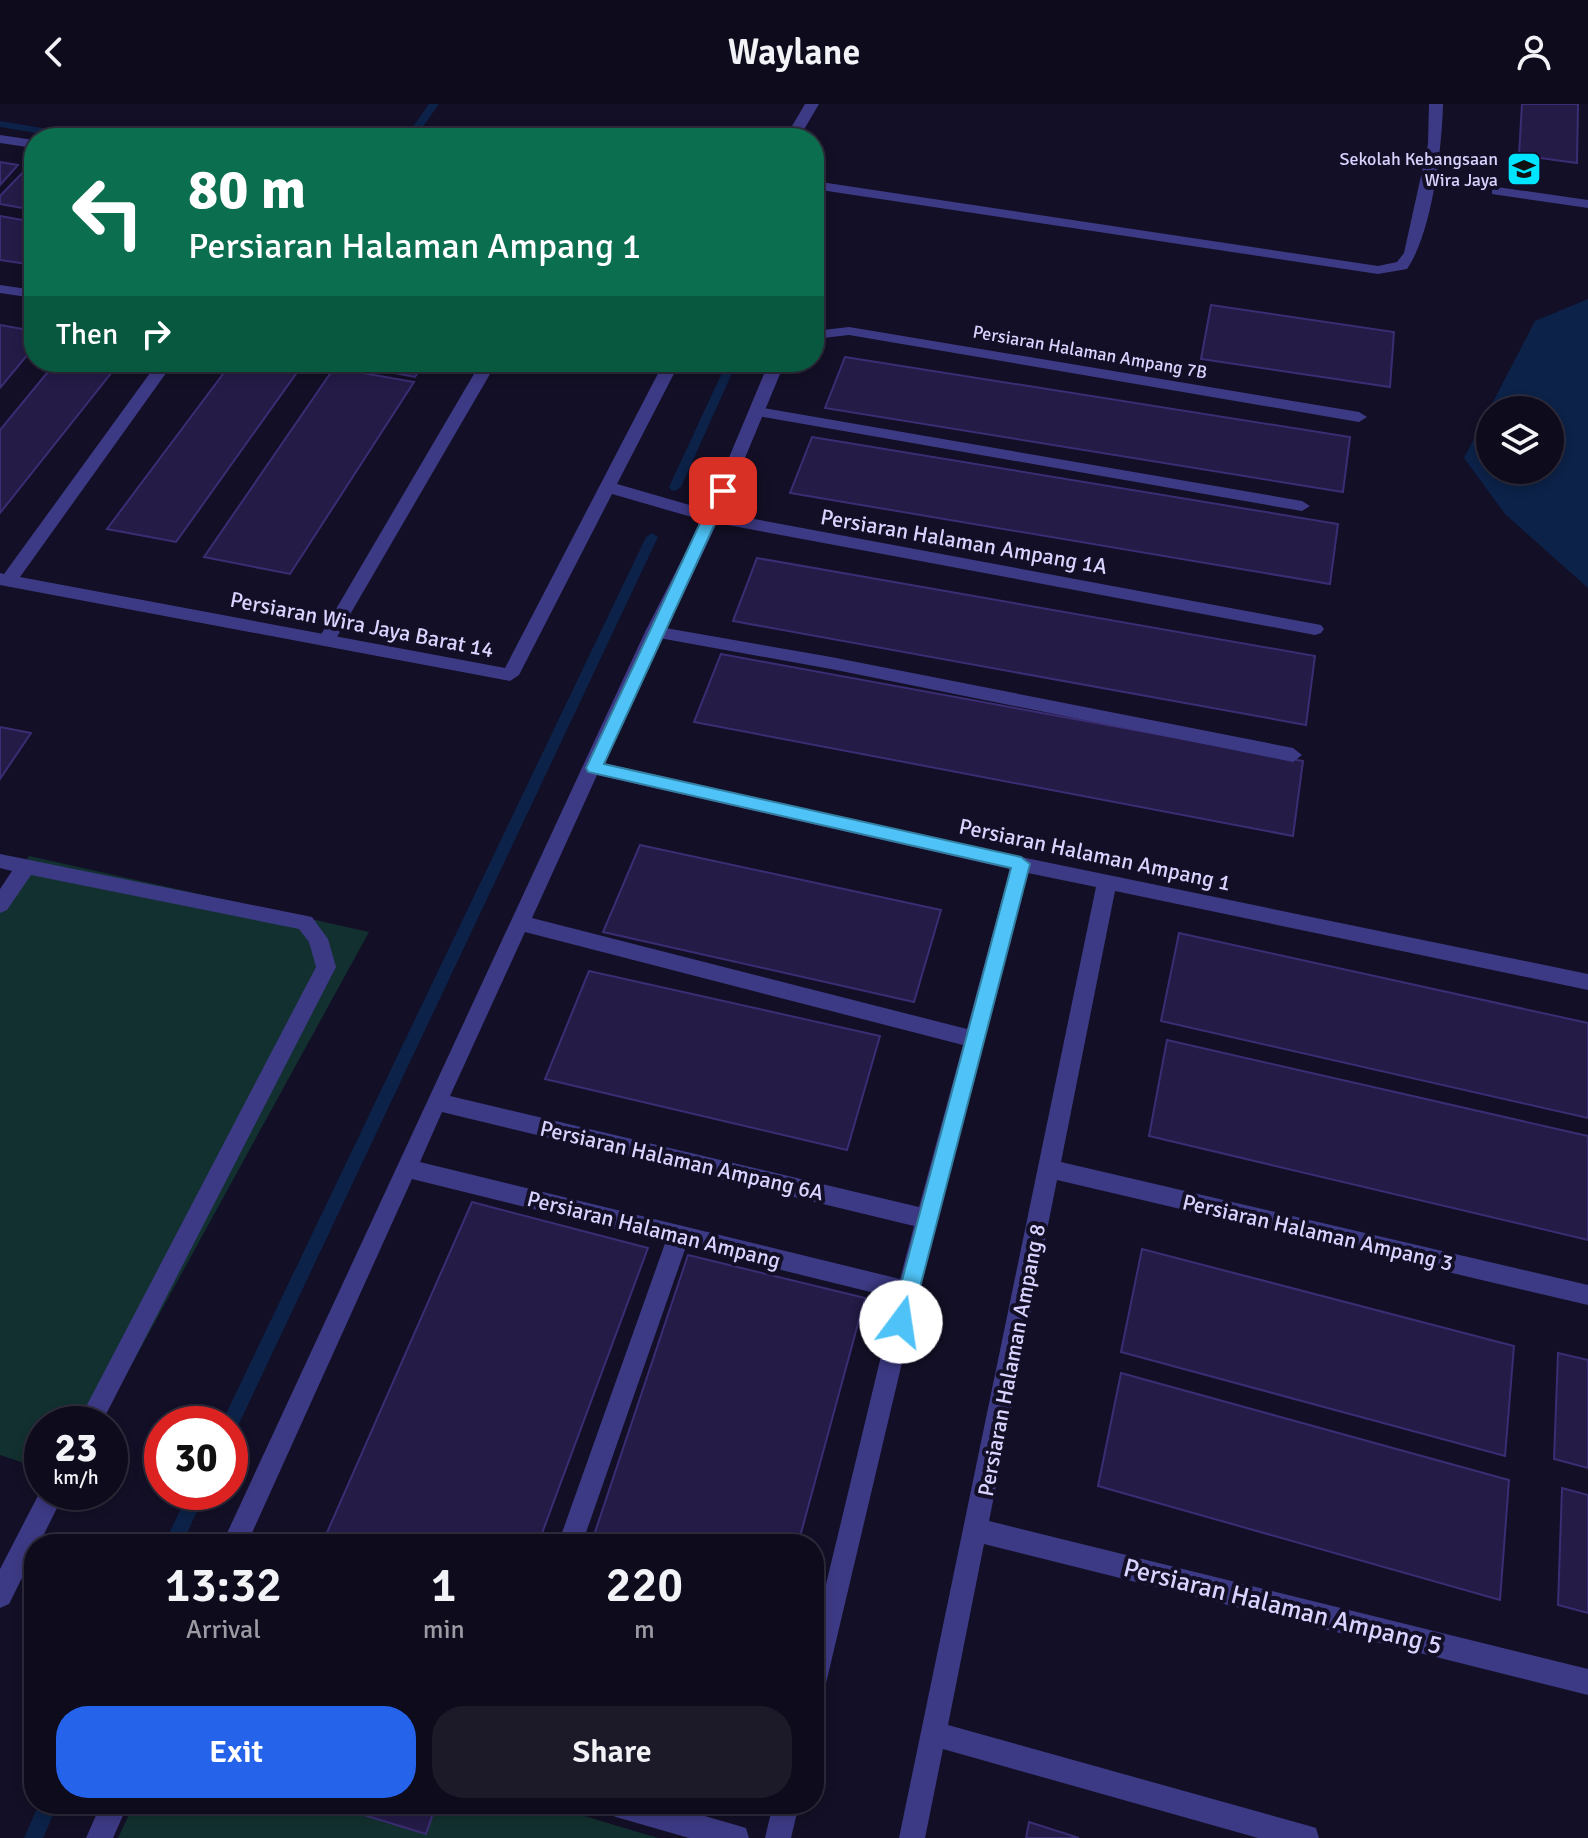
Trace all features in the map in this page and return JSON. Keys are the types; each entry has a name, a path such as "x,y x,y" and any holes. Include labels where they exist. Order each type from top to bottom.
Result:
{"street":[{"path":"798,128 812,104"},
{"path":"824,187 1378,270 1402,266 1411,253 1435,144 1436,104"},
{"path":"0,139 24,143"},
{"path":"1497,191 1588,204"},
{"path":"0,289 24,293"},
{"name":"Persiaran Halaman Ampang 7B","path":"824,334 849,331 1359,417"},
{"path":"5,579 159,372"},
{"path":"328,638 483,372"},
{"name":"Persiaran Wira Jaya Barat 14","path":"5,579 510,675 667,372"},
{"path":"239,1534 654,632 712,517 773,372"},
{"path":"757,412 1302,506"},
{"name":"Persiaran Halaman Ampang 1A","path":"607,487 712,517 1315,629"},
{"path":"654,632 831,663 1293,755"},
{"name":"Persiaran Halaman Ampang 1","path":"594,768 1021,864 1588,982"},
{"path":"0,861 305,922 318,939 326,967 98,1406"},
{"path":"824,1645 908,1291 1021,864"},
{"path":"0,905 26,866"},
{"name":"Persiaran Halaman Ampang 8","path":"912,1838 1107,882"},
{"path":"521,923 974,1039"},
{"name":"Persiaran Halaman Ampang 6A","path":"436,1102 927,1219"},
{"name":"Persiaran Halaman Ampang","path":"406,1168 908,1291"},
{"name":"Persiaran Halaman Ampang 3","path":"1049,1169 1588,1295"},
{"path":"574,1534 679,1235"},
{"path":"31,1534 44,1510"},
{"name":"Persiaran Halaman Ampang 5","path":"977,1530 1588,1682"},
{"path":"0,1595 24,1548"},
{"path":"935,1734 1306,1838"},
{"path":"99,1838 110,1814"},
{"path":"651,1814 736,1838"},
{"path":"778,1838 784,1814"}],"green space":[{"path":"29,856 369,932 109,1406 24,1406 24,1463 0,1455 0,898"},
{"path":"129,1814 578,1814 658,1838 118,1838"}],"water":[{"path":"1588,299 1588,588 1505,514 1483,484 1564,484 1564,396 1496,396 1535,321"},
{"path":"1476,435 1476,474 1464,458"}],"building":[{"path":"1522,104 1578,104 1577,163 1519,155"},
{"path":"0,162 18,165 0,185"},
{"path":"24,171 24,208 0,204 0,196"},
{"path":"0,216 24,220 24,264 0,260"},
{"path":"1211,305 1394,332 1390,387 1201,359"},
{"path":"0,325 24,329 24,359 0,388"},
{"path":"845,357 1350,437 1343,492 825,408"},
{"path":"48,372 112,372 0,513 0,430"},
{"path":"225,372 297,372 176,542 107,529"},
{"path":"331,372 357,372 414,382 290,574 204,557"},
{"path":"389,372 418,372 415,377"},
{"path":"812,437 1338,524 1330,584 790,493"},
{"path":"757,558 1315,656 1306,725 733,621"},
{"path":"721,654 1303,761 1293,836 694,722"},
{"path":"0,727 31,733 0,779"},
{"path":"640,845 941,910 914,1002 603,932"},
{"path":"1179,933 1588,1023 1588,1118 1161,1021"},
{"path":"589,971 880,1036 847,1150 545,1079"},
{"path":"1167,1040 1588,1136 1588,1240 1149,1136"},
{"path":"472,1202 648,1248 542,1534 326,1534"},
{"path":"1142,1249 1514,1346 1505,1456 1121,1352"},
{"path":"688,1255 865,1298 801,1534 594,1534"},
{"path":"1558,1353 1588,1360 1588,1468 1554,1459"},
{"path":"1121,1373 1509,1480 1500,1600 1098,1486"},
{"path":"1562,1488 1588,1495 1588,1613 1558,1605"},
{"path":"361,1814 433,1814 426,1834"},
{"path":"1029,1822 1079,1838 1026,1838"}],"waterway":[{"path":"417,128 434,104"},
{"path":"0,124 24,128"},
{"path":"675,487 727,372"},
{"path":"239,1406 652,537"},
{"path":"178,1534 189,1510"},
{"path":"33,1838 44,1814"}],"place":[{"name":"Sekolah Kebangsaan Wira Jaya","path":"1524,169"}],"route":[{"path":"723,491 654,632 594,768 1021,864 901,1322"}]}
